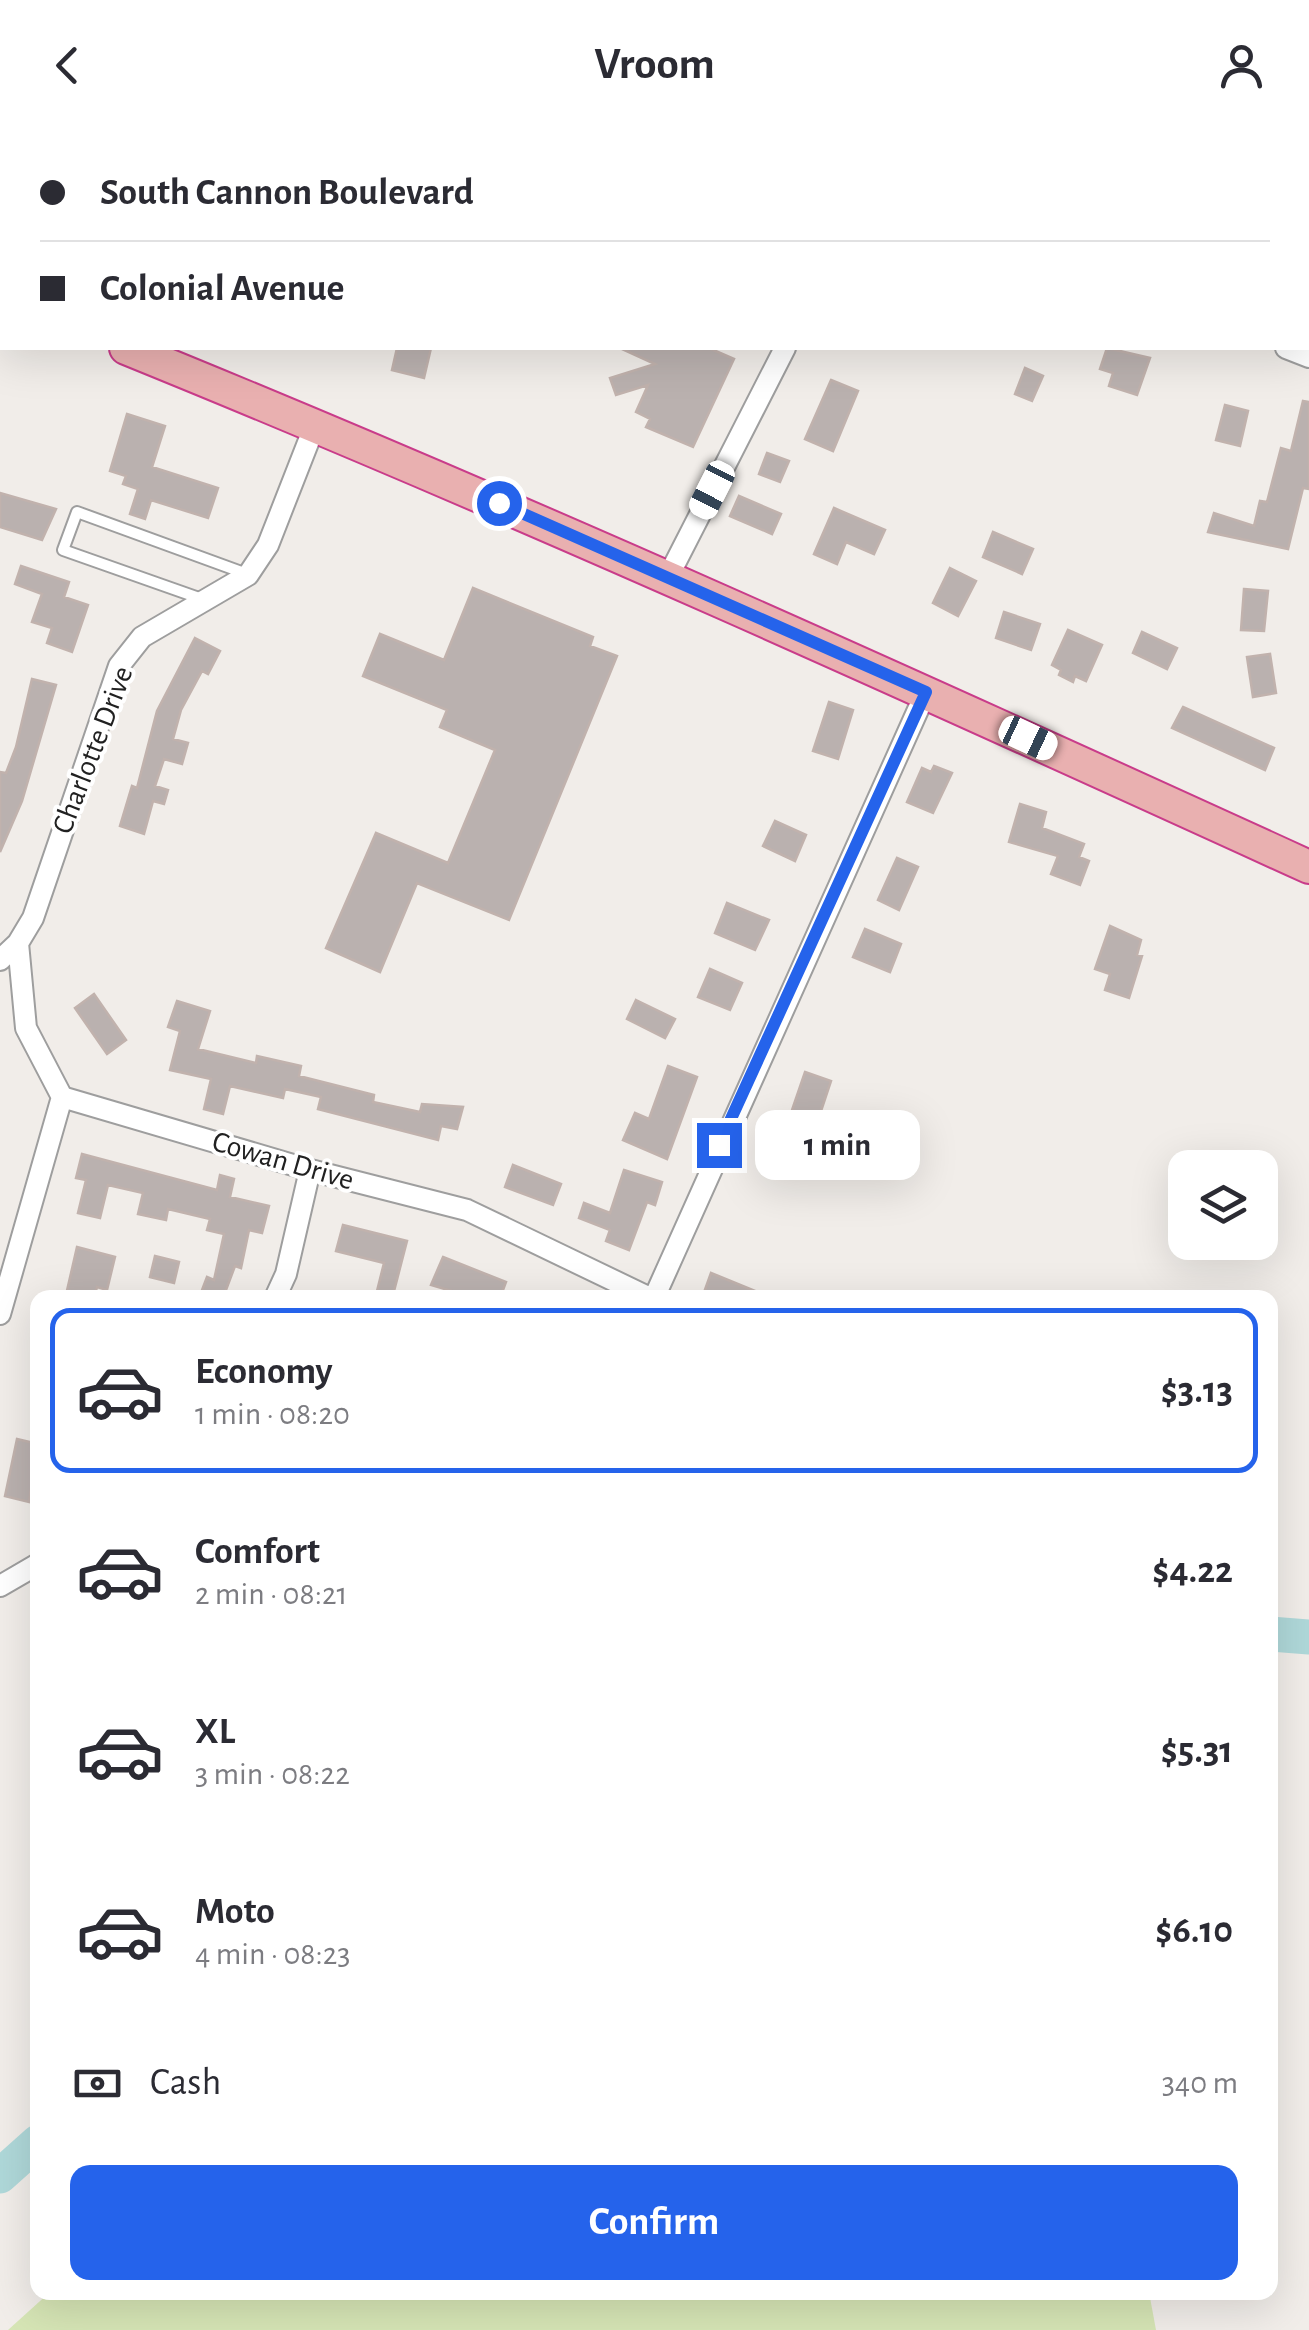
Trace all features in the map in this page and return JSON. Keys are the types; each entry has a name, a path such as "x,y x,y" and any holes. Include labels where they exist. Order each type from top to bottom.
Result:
{"highway":[{"path":"131,350 316,424 668,577 1309,867"}],"street":[{"path":"668,577 784,350"},
{"name":"Charlotte Drive","path":"0,960 18,942 33,918 120,666 142,637 248,575 268,544 316,424"},
{"path":"656,1290 926,692"},
{"path":"0,1314 62,1097 26,1028 18,942"},
{"name":"Cowan Drive","path":"62,1097 310,1170 467,1210 635,1290"},
{"path":"279,1290 310,1170"},
{"path":"0,1586 30,1569"}],"lane":[{"path":"206,600 64,550 77,512 248,575"}],"green space":[{"path":"41,2300 1150,2300 1156,2330 8,2330"}],"building":[{"path":"397,350 431,350 424,378 392,370"},
{"path":"624,350 714,350 734,359 693,447 646,427 650,419 636,412 648,385 616,395 610,378 655,364"},
{"path":"1106,350 1150,358 1137,395 1109,386 1113,373 1100,369"},
{"path":"1025,368 1043,376 1032,401 1015,394"},
{"path":"831,380 858,391 833,451 805,439"},
{"path":"1303,401 1309,402 1309,489 1303,488 1288,549 1208,532 1214,513 1254,526 1260,501 1267,502 1281,448 1291,451"},
{"path":"1225,405 1248,411 1240,446 1216,440"},
{"path":"127,414 165,426 152,467 218,488 208,518 151,500 145,519 130,514 138,489 123,484 126,476 110,471"},
{"path":"767,453 789,461 780,482 759,474"},
{"path":"0,493 56,509 42,540 0,527"},
{"path":"739,496 781,514 772,534 730,516"},
{"path":"834,508 885,530 874,554 846,542 837,564 814,554"},
{"path":"993,532 1033,549 1022,574 983,557"},
{"path":"21,566 69,582 64,597 88,605 72,652 47,643 52,628 32,622 42,594 15,584"},
{"path":"950,568 976,581 958,616 933,603"},
{"path":"473,588 593,637 590,646 617,656 509,920 417,883 380,972 326,948 376,833 448,863 495,750 440,727 447,710 363,676 380,634 444,660"},
{"path":"1244,589 1268,591 1264,631 1241,630"},
{"path":"1004,612 1040,624 1031,650 996,638"},
{"path":"1068,630 1102,645 1086,681 1075,676 1073,682 1059,675 1061,670 1052,665"},
{"path":"1142,632 1177,648 1167,669 1133,653"},
{"path":"195,638 220,651 208,674 202,671 181,710 173,739 188,743 182,764 164,759 155,786 168,790 164,804 153,801 144,834 120,826 132,786 137,788 157,711"},
{"path":"1270,654 1276,693 1253,697 1247,657"},
{"path":"32,679 56,685 22,801 0,852 0,772 6,773 16,747"},
{"path":"829,702 853,710 838,759 813,751"},
{"path":"1183,707 1274,748 1265,770 1172,728"},
{"path":"934,766 952,773 933,813 907,802 922,768 931,772"},
{"path":"1020,804 1046,812 1042,828 1084,844 1079,857 1089,861 1080,885 1051,874 1058,856 1009,842"},
{"path":"775,821 806,835 795,861 763,846"},
{"path":"897,858 918,867 899,910 878,900"},
{"path":"727,903 769,920 755,950 715,933"},
{"path":"1110,926 1141,940 1137,955 1142,956 1129,998 1105,990 1110,974 1095,969"},
{"path":"865,929 901,944 890,972 853,957"},
{"path":"710,969 742,983 730,1010 698,997"},
{"path":"94,994 126,1040 107,1054 75,1008"},
{"path":"636,1000 675,1019 665,1038 627,1019"},
{"path":"177,1001 210,1011 198,1049 256,1063 257,1056 301,1066 299,1076 374,1095 373,1102 420,1112 422,1104 463,1107 457,1129 441,1126 438,1140 318,1109 321,1097 285,1089 283,1098 230,1086 223,1114 204,1109 211,1079 170,1070 180,1031 168,1027"},
{"path":"668,1066 697,1077 667,1159 623,1140 635,1113 649,1119"},
{"path":"805,1072 831,1081 815,1129 823,1133 815,1162 773,1140 786,1114 790,1116"},
{"path":"82,1154 217,1190 220,1175 234,1179 230,1197 269,1206 262,1233 249,1230 241,1268 235,1266 226,1290 202,1290 207,1277 214,1280 224,1234 207,1230 210,1219 168,1209 166,1220 138,1214 143,1193 108,1185 100,1218 78,1213 86,1180 76,1178"},
{"path":"513,1165 561,1184 553,1205 505,1187"},
{"path":"624,1170 662,1182 655,1205 647,1202 629,1250 606,1241 610,1230 579,1218 584,1203 610,1213"},
{"path":"343,1225 407,1241 394,1290 377,1290 384,1263 336,1251"},
{"path":"77,1247 115,1257 107,1290 67,1290"},
{"path":"155,1256 179,1262 174,1283 150,1277"},
{"path":"443,1257 506,1282 503,1290 448,1290 431,1285"},
{"path":"711,1273 753,1290 705,1290"},
{"path":"17,1439 30,1442 29,1502 5,1496"}],"waterway":[{"path":"1278,1635 1309,1637"},
{"path":"0,2176 30,2149"}],"route":[{"path":"499,503 926,692 719,1145"}]}
